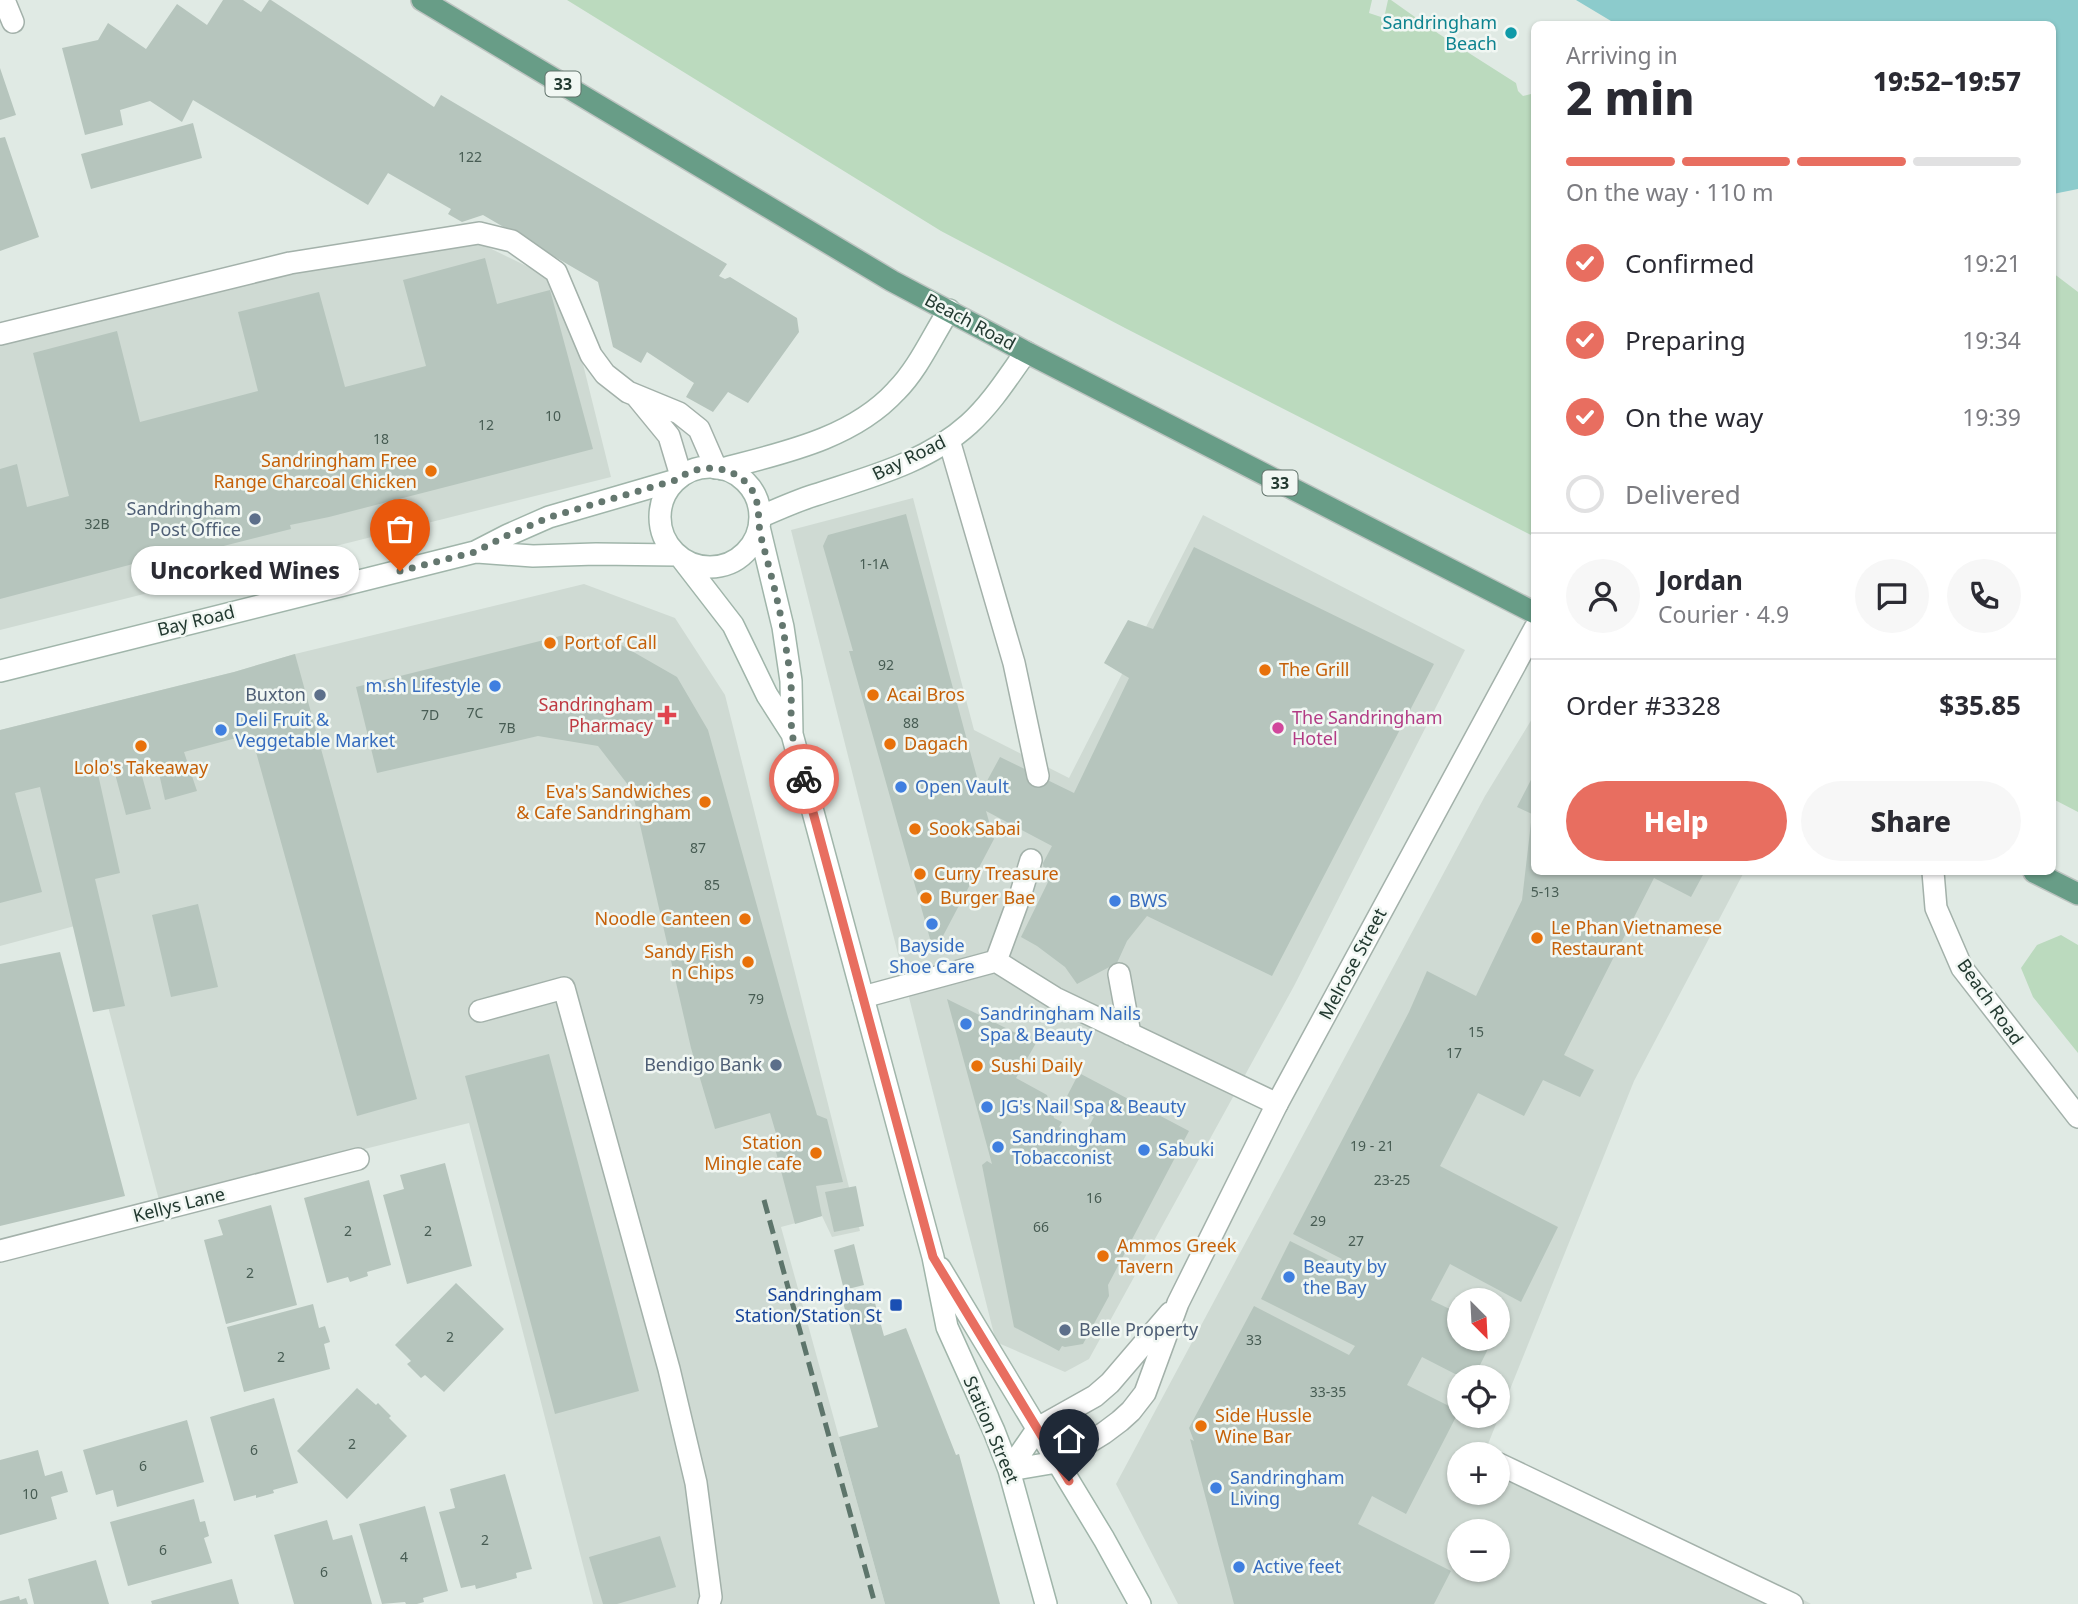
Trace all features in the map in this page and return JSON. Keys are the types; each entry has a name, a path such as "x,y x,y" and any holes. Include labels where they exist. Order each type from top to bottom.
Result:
{"main road":[{"name":"Beach Road","path":"422,0 892,281 1531,611"},
{"path":"2040,875 2078,894"}],"street":[{"path":"4,0 13,22"},
{"path":"0,334 290,263 479,233 512,241 556,272 591,355 605,374 637,397 679,413 699,429 719,469 738,477 752,490 759,522 751,545 728,564 709,567 689,563 679,557 665,541 660,514 665,495 679,478 692,471 704,468 719,469 816,442 861,419 898,390 949,310"},
{"name":"Bay Road","path":"759,522 812,496 902,465 949,440 980,414 1026,352"},
{"path":"637,397 669,436 679,478"},
{"path":"949,440 1014,663 1038,776"},
{"name":"Bay Road","path":"0,671 475,552 550,517 679,478"},
{"name":"Station Street","path":"759,522 783,627 791,681 792,734 933,1257 951,1340 1009,1470 1046,1604"},
{"name":"Bay Road","path":"475,552 533,556 596,554 679,557"},
{"name":"Station Street","path":"679,557 733,625 767,695 792,734"},
{"name":"Melrose Street","path":"1057,1462 1104,1433 1131,1411 1147,1389 1178,1303 1277,1104 1531,635"},
{"path":"863,997 996,961 1030,899 1031,860"},
{"name":"Beach Road","path":"1933,875 1936,908 1962,968 2078,1117"},
{"path":"996,961 1055,998 1277,1104"},
{"path":"1119,974 1130,1034"},
{"path":"480,1012 564,988 669,1369 696,1483 711,1597 709,1604"},
{"name":"Kellys Lane","path":"0,1251 358,1159"},
{"name":"Station Street","path":"933,1257 1038,1428 1140,1604"},
{"name":"Melrose Street","path":"1038,1428 1085,1403 1110,1383 1178,1303"},
{"path":"1009,1470 1038,1428"},
{"path":"1009,1470 1057,1462"},
{"path":"1510,1469 1792,1604"}],"shaded area":[{"path":"471,239 553,279 580,352 611,477 0,630 0,332"},
{"path":"913,498 974,730 1069,778 1203,515 1465,650 1294,986 1089,1359 1065,1372 996,1342 791,530"},
{"path":"584,584 675,618 725,695 860,1231 832,1237 822,1216 781,1227 885,1604 593,1604 469,1123 159,1200 86,923 0,946 0,730 234,672 295,654"},
{"path":"1531,721 1531,875 1742,875 1634,1081 1510,1389 1510,1365 1447,1365 1447,1428 1494,1428 1489,1442 1447,1442 1447,1505 1510,1505 1510,1481 1772,1582 1811,1604 1178,1604 1116,1484 1485,796"}],"green space":[{"path":"567,0 1372,0 1369,13 1384,18 1388,0 1391,0 1516,83 1523,96 1531,94 1531,535 1125,328 941,231"},
{"path":"2056,275 2078,292 2078,812 2056,801"},
{"path":"2061,935 2078,945 2078,1053 2033,997 2021,968 2037,945"}],"water":[{"path":"1576,0 2078,0 2078,189 2056,193 2056,21 1611,21"}],"building":[{"path":"223,0 243,0 261,12 271,0 434,107 441,95 727,264 719,276 725,279 730,277 797,318 799,332 748,403 728,392 713,412 686,397 694,383 647,352 641,363 613,347 598,282 483,215 462,222 448,214 451,209 388,173 368,205 193,100 182,122 150,101 120,110 123,125 85,135 62,48 98,40 108,23 146,49 177,4 207,25"},
{"path":"0,68 16,115 0,120"},
{"path":"193,123 202,158 91,189 81,154"},
{"path":"5,137 39,237 0,251 0,138"},
{"path":"485,258 497,304 550,290 593,449 290,525 291,529 192,554 190,549 0,599 0,469 17,464 27,507 69,496 33,353 117,331 140,422 258,391 238,312 319,292 345,387 426,366 403,280"},
{"path":"906,514 981,792 1000,757 1074,793 1129,678 1104,663 1128,620 1153,629 1194,547 1434,664 1272,976 1147,916 1127,941 1117,963 1077,984 1065,967 1021,937 1048,882 1043,863 1052,846 986,811 994,839 934,953 849,651 853,651 823,546 828,535"},
{"path":"564,635 616,642 677,677 708,730 817,1115 827,1119 843,1182 816,1186 822,1216 795,1224 775,1148 780,1147 770,1113 715,1129 691,1048 632,790 598,746 538,736 377,773 356,687"},
{"path":"295,654 417,1099 357,1116 251,734 184,752 197,791 165,800 158,769 142,776 151,809 126,815 114,770 98,774 120,873 95,879 125,1006 93,1012 40,787 15,793 42,892 0,903 0,730 234,672"},
{"path":"1531,780 1531,814 1517,807"},
{"path":"1531,823 1531,875 1703,875 1691,897 1654,878 1564,1055 1594,1070 1580,1097 1543,1080 1524,1116 1478,1093 1440,1166 1558,1227 1521,1302 1510,1296 1510,1288 1495,1288 1450,1264 1431,1300 1447,1308 1447,1351 1487,1351 1480,1365 1447,1365 1447,1370 1422,1357 1407,1385 1447,1405 1447,1428 1450,1428 1406,1514 1372,1496 1358,1524 1447,1569 1447,1579 1434,1604 1234,1604 1189,1428 1254,1306 1349,1355 1355,1346 1261,1299 1290,1241 1338,1265 1342,1259 1293,1234 1409,1012 1427,971 1476,996 1522,900"},
{"path":"198,904 218,987 171,997 152,915"},
{"path":"60,952 125,1196 0,1226 0,964"},
{"path":"947,999 1036,1043 1016,1078 1047,1095 1054,1118 1062,1122 1059,1127 1082,1139 1094,1117 1064,1102 1079,1073 1189,1131 1108,1285 1109,1296 1083,1344 1062,1346 1059,1351 1014,1327 982,1165 987,1161 992,1164"},
{"path":"549,1054 639,1391 555,1414 465,1076"},
{"path":"445,1163 472,1266 407,1284 383,1195 404,1189 400,1175"},
{"path":"369,1180 391,1265 367,1272 368,1276 350,1282 348,1277 327,1283 304,1198"},
{"path":"856,1186 864,1226 834,1232 825,1192"},
{"path":"271,1205 297,1305 226,1324 204,1240 223,1235 218,1220"},
{"path":"854,1244 864,1285 844,1290 834,1250"},
{"path":"456,1283 504,1329 444,1392 425,1375 421,1378 407,1364 411,1361 395,1345"},
{"path":"872,1292 884,1336 906,1328 956,1455 959,1454 1000,1604 885,1604 839,1437 878,1427 842,1299"},
{"path":"313,1304 319,1328 325,1326 330,1342 324,1344 330,1369 244,1392 227,1327"},
{"path":"357,1388 376,1405 378,1403 407,1436 347,1499 297,1451"},
{"path":"274,1398 298,1483 273,1490 274,1493 234,1501 210,1417"},
{"path":"187,1420 204,1482 117,1507 113,1490 96,1495 83,1450"},
{"path":"38,1450 45,1476 62,1471 68,1492 51,1497 57,1519 0,1535 0,1460"},
{"path":"505,1474 532,1569 516,1573 517,1578 476,1589 475,1585 461,1588 439,1512 455,1508 450,1489"},
{"path":"194,1499 200,1522 205,1521 209,1536 204,1538 212,1563 128,1586 110,1522"},
{"path":"425,1506 448,1591 423,1598 424,1602 417,1604 382,1604 359,1524"},
{"path":"327,1520 333,1540 352,1535 372,1604 294,1604 274,1535"},
{"path":"660,1536 676,1587 617,1604 603,1604 589,1557"},
{"path":"96,1560 109,1604 34,1604 28,1579"},
{"path":"232,1579 239,1604 152,1604 151,1601"},
{"path":"19,1596 20,1600 26,1598 28,1604 0,1604 0,1601"}],"railway":[{"path":"764,1200 875,1604"}],"way so far":[{"path":"400,571 475,552 550,517 676,480 692,471 704,468 730,472 746,483 756,499 759,527 783,627 791,681 792,734 804,779"}],"place":[{"name":"Sandringham Beach","path":"1511,33"},
{"name":"Sandringham Free Range Charcoal Chicken","path":"431,471"},
{"name":"Sandringham Post Office","path":"255,519"},
{"name":"Uncorked Wines","path":"400,571"},
{"name":"Port of Call","path":"550,643"},
{"name":"The Grill","path":"1265,670"},
{"name":"m.sh Lifestyle","path":"495,686"},
{"name":"Buxton","path":"320,695"},
{"name":"Acai Bros","path":"873,695"},
{"name":"Sandringham Pharmacy","path":"667,715"},
{"name":"The Sandringham Hotel","path":"1278,728"},
{"name":"Deli Fruit & Veggetable Market","path":"221,730"},
{"name":"Dagach","path":"890,744"},
{"name":"Lolo's Takeaway","path":"141,746"},
{"name":"Open Vault","path":"901,787"},
{"name":"Eva's Sandwiches & Cafe Sandringham","path":"705,802"},
{"name":"Sook Sabai","path":"915,829"},
{"name":"Curry Treasure","path":"920,874"},
{"name":"Burger Bae","path":"926,898"},
{"name":"BWS","path":"1115,901"},
{"name":"Noodle Canteen","path":"745,919"},
{"name":"Bayside Shoe Care","path":"932,924"},
{"name":"Le Phan Vietnamese Restaurant","path":"1537,938"},
{"name":"Sandy Fish n Chips","path":"748,962"},
{"name":"Sandringham Nails Spa & Beauty","path":"966,1024"},
{"name":"Bendigo Bank","path":"776,1065"},
{"name":"Sushi Daily","path":"977,1066"},
{"name":"JG's Nail Spa & Beauty","path":"987,1107"},
{"name":"Sandringham Tobacconist","path":"998,1147"},
{"name":"Sabuki","path":"1144,1150"},
{"name":"Station Mingle cafe","path":"816,1153"},
{"name":"Ammos Greek Tavern","path":"1103,1256"},
{"name":"Beauty by the Bay","path":"1289,1277"},
{"name":"Sandringham Station/Station St","path":"896,1305"},
{"name":"Belle Property","path":"1065,1330"},
{"name":"Side Hussle Wine Bar","path":"1201,1426"},
{"name":"Sandringham Living","path":"1216,1488"},
{"name":"Active feet","path":"1239,1567"}],"route":[{"path":"804,779 933,1257 1069,1481"}]}
